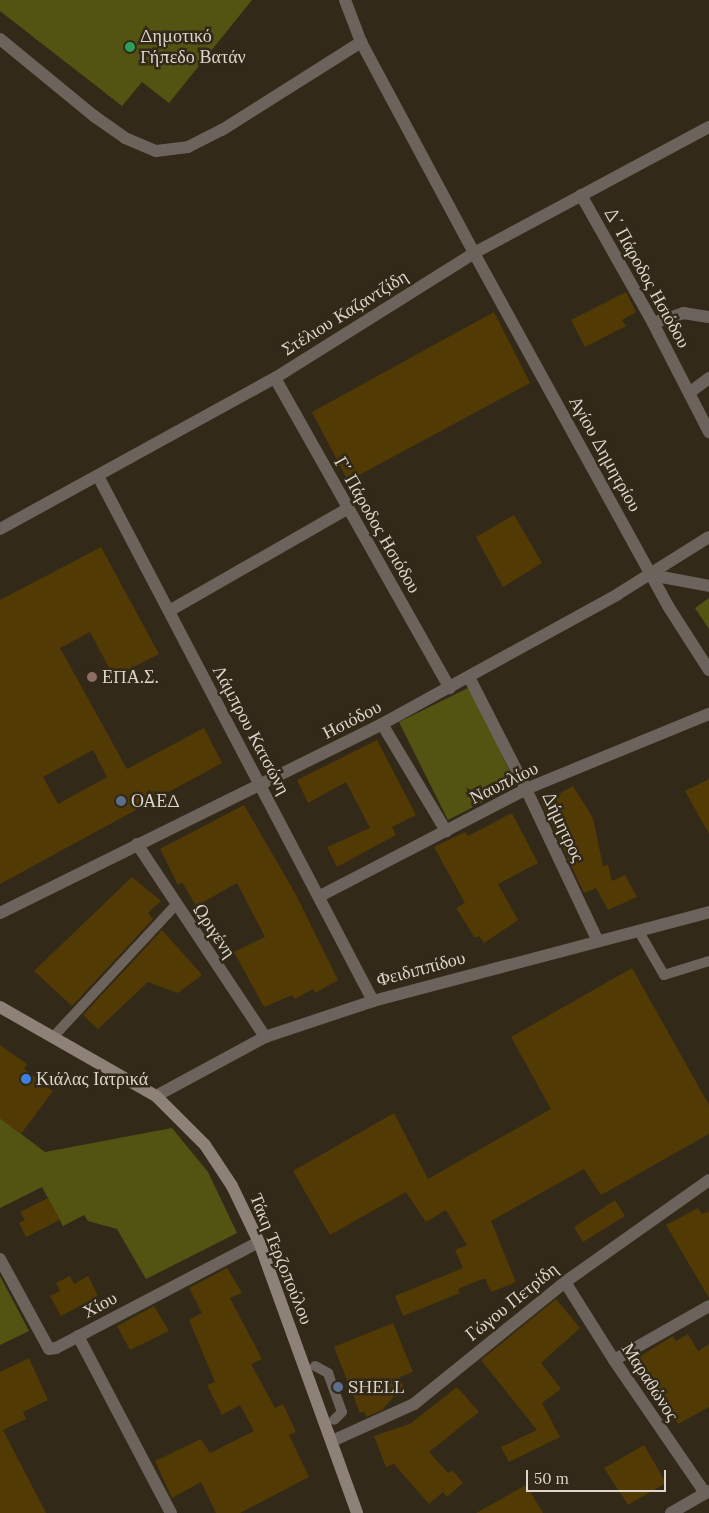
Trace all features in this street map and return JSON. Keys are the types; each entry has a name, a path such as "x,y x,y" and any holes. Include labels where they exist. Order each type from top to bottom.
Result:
{"main road":[{"name":"Τάκη Τερζοπούλου","path":"0,1007 54,1036 156,1096 205,1146 232,1186 259,1242 357,1513"}],"street":[{"name":"Αγίου Δημητρίου","path":"345,0 361,42 474,253 651,575 709,670"},
{"path":"0,39 94,116 126,138 156,151 188,147 222,130 361,42"},
{"name":"Στέλιου Καζαντζίδη","path":"0,529 275,378 474,253 709,127"},
{"name":"Δ΄ Πάροδος Ησιόδου","path":"581,195 653,322 709,432"},
{"path":"653,322 683,313 709,317"},
{"name":"Γ΄ Πάροδος Ησιόδου","path":"275,378 347,509 450,688"},
{"path":"689,393 709,378"},
{"name":"Λάμπρου Κατσώνη","path":"98,476 373,1000"},
{"path":"169,611 347,509"},
{"name":"Ησιόδου","path":"0,913 137,844 262,786 450,688 651,575 709,536"},
{"path":"651,575 709,586"},
{"name":"Δήμητρος","path":"469,677 526,789 598,939"},
{"name":"Ναυπλίου","path":"320,896 526,789 709,714"},
{"path":"382,724 446,831"},
{"name":"Ωριγένη","path":"137,844 176,906 264,1037"},
{"name":"Φειδιππίδου","path":"156,1096 264,1037 373,1000 598,939 709,912"},
{"name":"Γώγου Πετρίδη","path":"332,1442 414,1404 565,1282 709,1180"},
{"name":"Χίου","path":"0,1259 49,1349 78,1336 259,1242"},
{"name":"Μαραθώνος","path":"565,1282 614,1360 708,1494"},
{"path":"614,1360 709,1306"},
{"path":"78,1336 171,1513"},
{"path":"670,1513 708,1494"}],"lane":[{"path":"54,1036 176,906"},
{"path":"638,930 664,975 709,962"},
{"path":"315,1366 328,1372 342,1412 334,1420"}],"shaded area":[{"name":"Δημοτικό Γήπεδο Βατάν","path":"0,0 252,0 169,103 142,82 122,106 0,11"},
{"path":"709,598 709,629 695,608"},
{"path":"470,687 516,785 448,820 399,722"},
{"path":"0,1118 45,1152 172,1128 208,1172 237,1233 146,1279 117,1229 88,1221 84,1215 63,1226 42,1187 0,1208"},
{"path":"0,1276 29,1331 0,1345"}],"building":[{"path":"626,292 636,312 622,320 626,326 585,347 571,320"},
{"path":"494,312 530,383 348,481 312,412"},
{"path":"514,515 542,563 503,587 476,537"},
{"name":"ΕΠΑ.Σ.","path":"101,547 159,654 114,677 90,632 60,648 127,769 204,728 222,763 0,884 0,600","holes":["93,750 107,777 58,804 43,777"]},
{"path":"377,740 416,815 392,827 396,835 337,867 327,847 370,828 346,782 308,803 297,780"},
{"path":"709,779 709,834 685,791"},
{"path":"573,786 593,818 603,866 608,865 612,881 625,875 637,897 608,910 596,888 584,893 542,803"},
{"path":"244,805 295,893 338,980 315,993 313,989 295,999 292,995 264,1007 234,952 265,937 237,883 196,906 182,882 178,885 160,849"},
{"path":"512,813 538,863 498,884 518,920 484,943 479,936 475,938 456,908 465,903 434,847 465,832 468,836"},
{"path":"132,877 161,901 148,913 153,919 72,1006 34,971"},
{"path":"162,930 202,975 178,993 148,982 98,1029 83,1015"},
{"path":"632,968 709,1105 709,1134 601,1195 584,1169 491,1221 516,1282 491,1292 485,1278 458,1289 460,1293 403,1316 395,1296 463,1268 455,1250 467,1245 446,1210 426,1222 406,1192 330,1235 293,1171 394,1113 428,1179 551,1109 511,1037"},
{"path":"0,1045 27,1064 24,1069 53,1091 21,1134 0,1118"},
{"path":"48,1198 60,1220 26,1237 19,1223 25,1220 20,1212"},
{"path":"615,1200 625,1216 583,1242 574,1227"},
{"path":"698,1208 702,1214 709,1211 709,1298 666,1225"},
{"path":"227,1268 242,1293 230,1298 262,1359 251,1364 275,1408 283,1404 296,1432 289,1435 309,1477 240,1513 216,1513 201,1482 172,1498 155,1461 201,1439 210,1453 254,1431 240,1405 222,1415 207,1385 215,1382 189,1320 202,1313 189,1288"},
{"path":"70,1276 74,1284 88,1276 98,1296 61,1316 50,1296 60,1291 56,1283"},
{"path":"556,1299 580,1328 541,1363 561,1389 542,1403 560,1437 509,1462 501,1447 537,1430 481,1360"},
{"path":"154,1306 169,1331 130,1350 117,1326"},
{"path":"393,1323 413,1372 400,1377 403,1386 382,1410 366,1417 364,1412 360,1413 334,1347"},
{"path":"688,1334 698,1351 709,1344 709,1407 678,1424 656,1386 651,1390 634,1360 673,1336 676,1341"},
{"path":"29,1358 48,1400 23,1412 26,1419 3,1430 46,1513 0,1513 0,1372"},
{"path":"457,1387 479,1412 429,1452 448,1473 452,1470 463,1483 447,1497 443,1492 429,1504 394,1464 386,1467 374,1436 410,1424"},
{"path":"644,1445 666,1483 628,1505 604,1468"},
{"path":"526,1485 543,1513 476,1513"}],"place":[{"name":"Δημοτικό Γήπεδο Βατάν","path":"130,47"},
{"name":"ΕΠΑ.Σ.","path":"92,677"},
{"name":"ΟΑΕΔ","path":"121,801"},
{"name":"Κιάλας Ιατρικά","path":"26,1079"},
{"name":"SHELL","path":"338,1387"}]}
